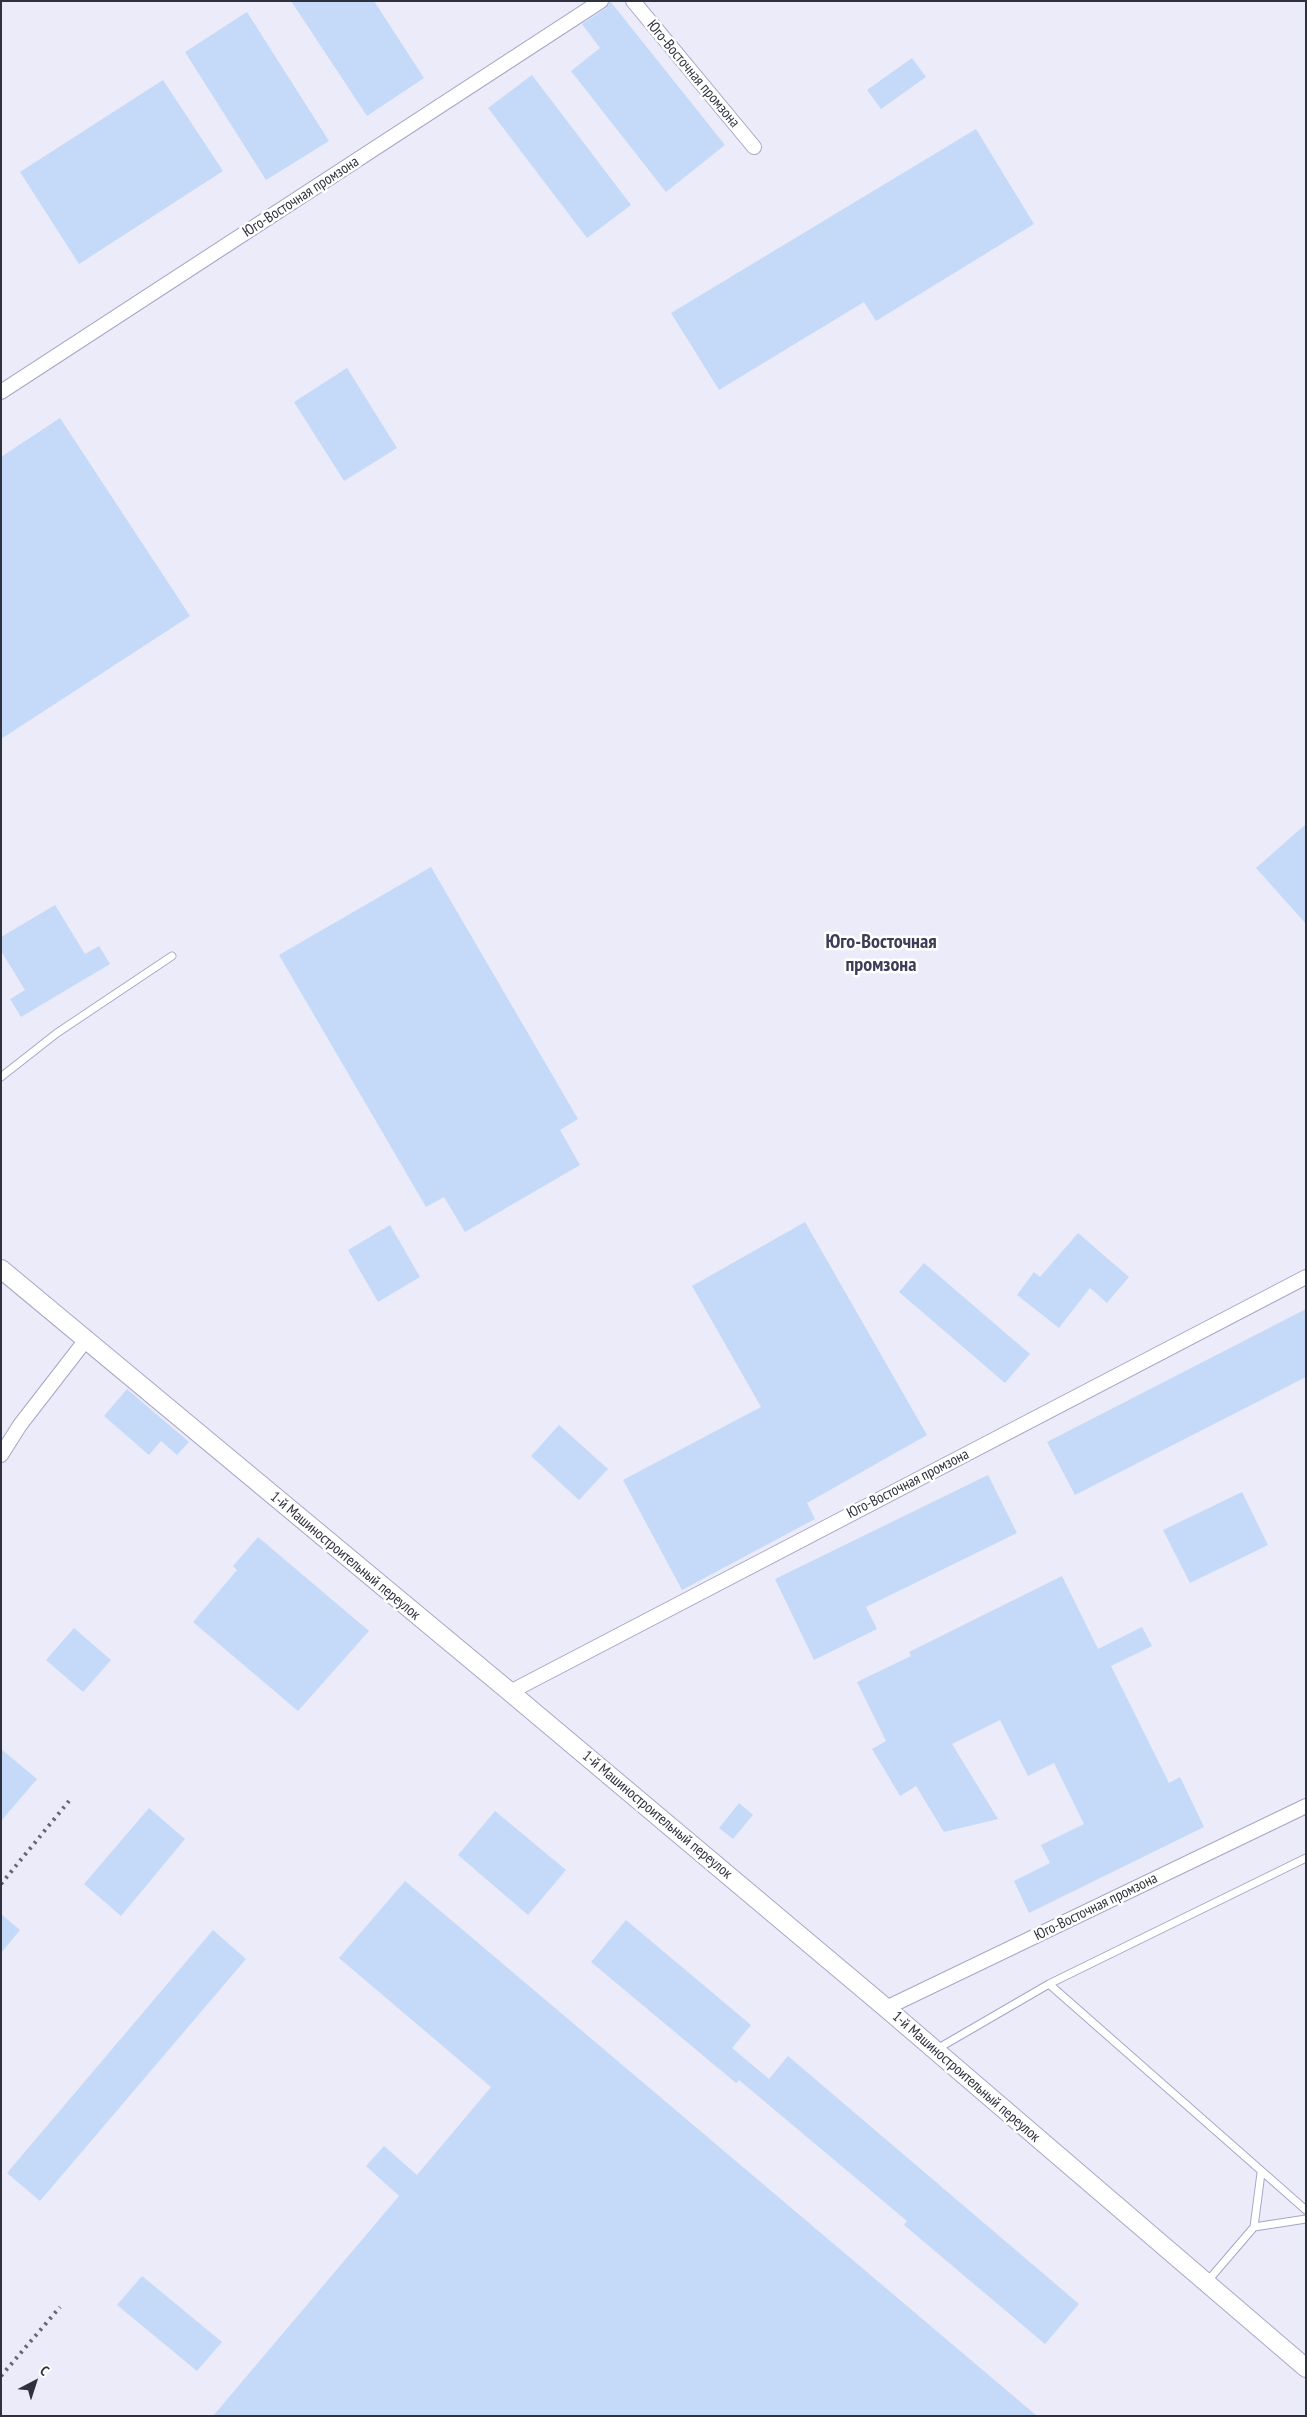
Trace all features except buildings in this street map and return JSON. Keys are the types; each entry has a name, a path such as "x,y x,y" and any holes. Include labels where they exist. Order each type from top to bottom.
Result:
{"street":[{"name":"Юго-Восточная промзона","path":"1,392 601,1"},
{"name":"Юго-Восточная промзона","path":"633,1 754,147"},
{"name":"1-й Машиностроительный переулок","path":"1,1269 85,1341 510,1692 886,2008 1306,2368"},
{"name":"Юго-Восточная промзона","path":"510,1692 1306,1277"},
{"path":"1,1455 20,1425 85,1341"},
{"name":"Юго-Восточная промзона","path":"886,2008 1306,1806"}],"lane":[{"path":"1,1077 57,1033 172,956"},
{"path":"935,2050 1049,1984 1306,1858"},
{"path":"1049,1984 1261,2173 1306,2210"},
{"path":"1206,2284 1254,2227 1261,2173"},
{"path":"1254,2227 1306,2219"}],"railway":[{"path":"1,1884 69,1801"},
{"path":"1,2376 60,2307"}],"district":[{"name":"Юго-Восточная промзона","path":"881,954"}]}
